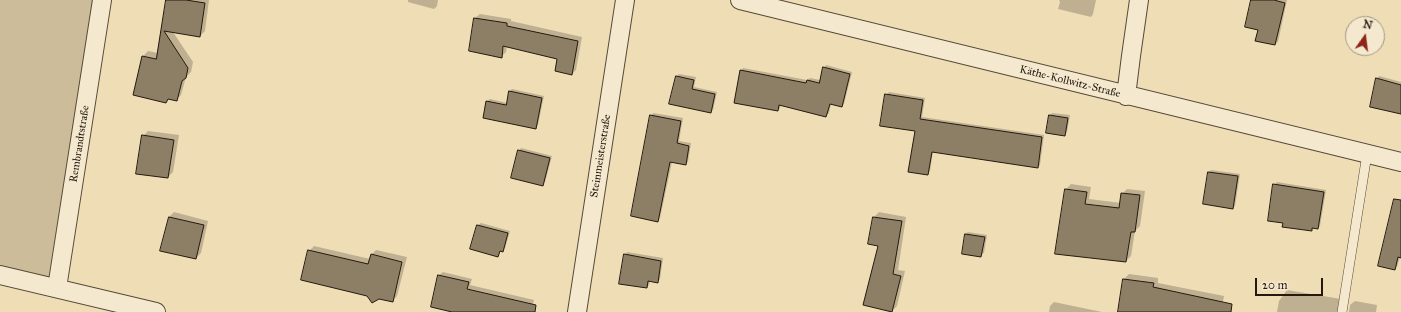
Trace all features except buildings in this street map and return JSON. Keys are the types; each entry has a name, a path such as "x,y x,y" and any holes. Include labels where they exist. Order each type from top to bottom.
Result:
{"street":[{"name":"Rembrandtstraße","path":"57,288 102,0"},
{"name":"Steinmeisterstraße","path":"577,312 625,0"},
{"name":"Käthe-Kollwitz-Straße","path":"740,0 1126,96 1401,162"},
{"path":"1126,96 1139,0"},
{"path":"0,274 156,312"}],"lane":[{"path":"1342,312 1367,154"}],"shaded area":[{"path":"0,0 94,0 48,283 0,271"}]}
